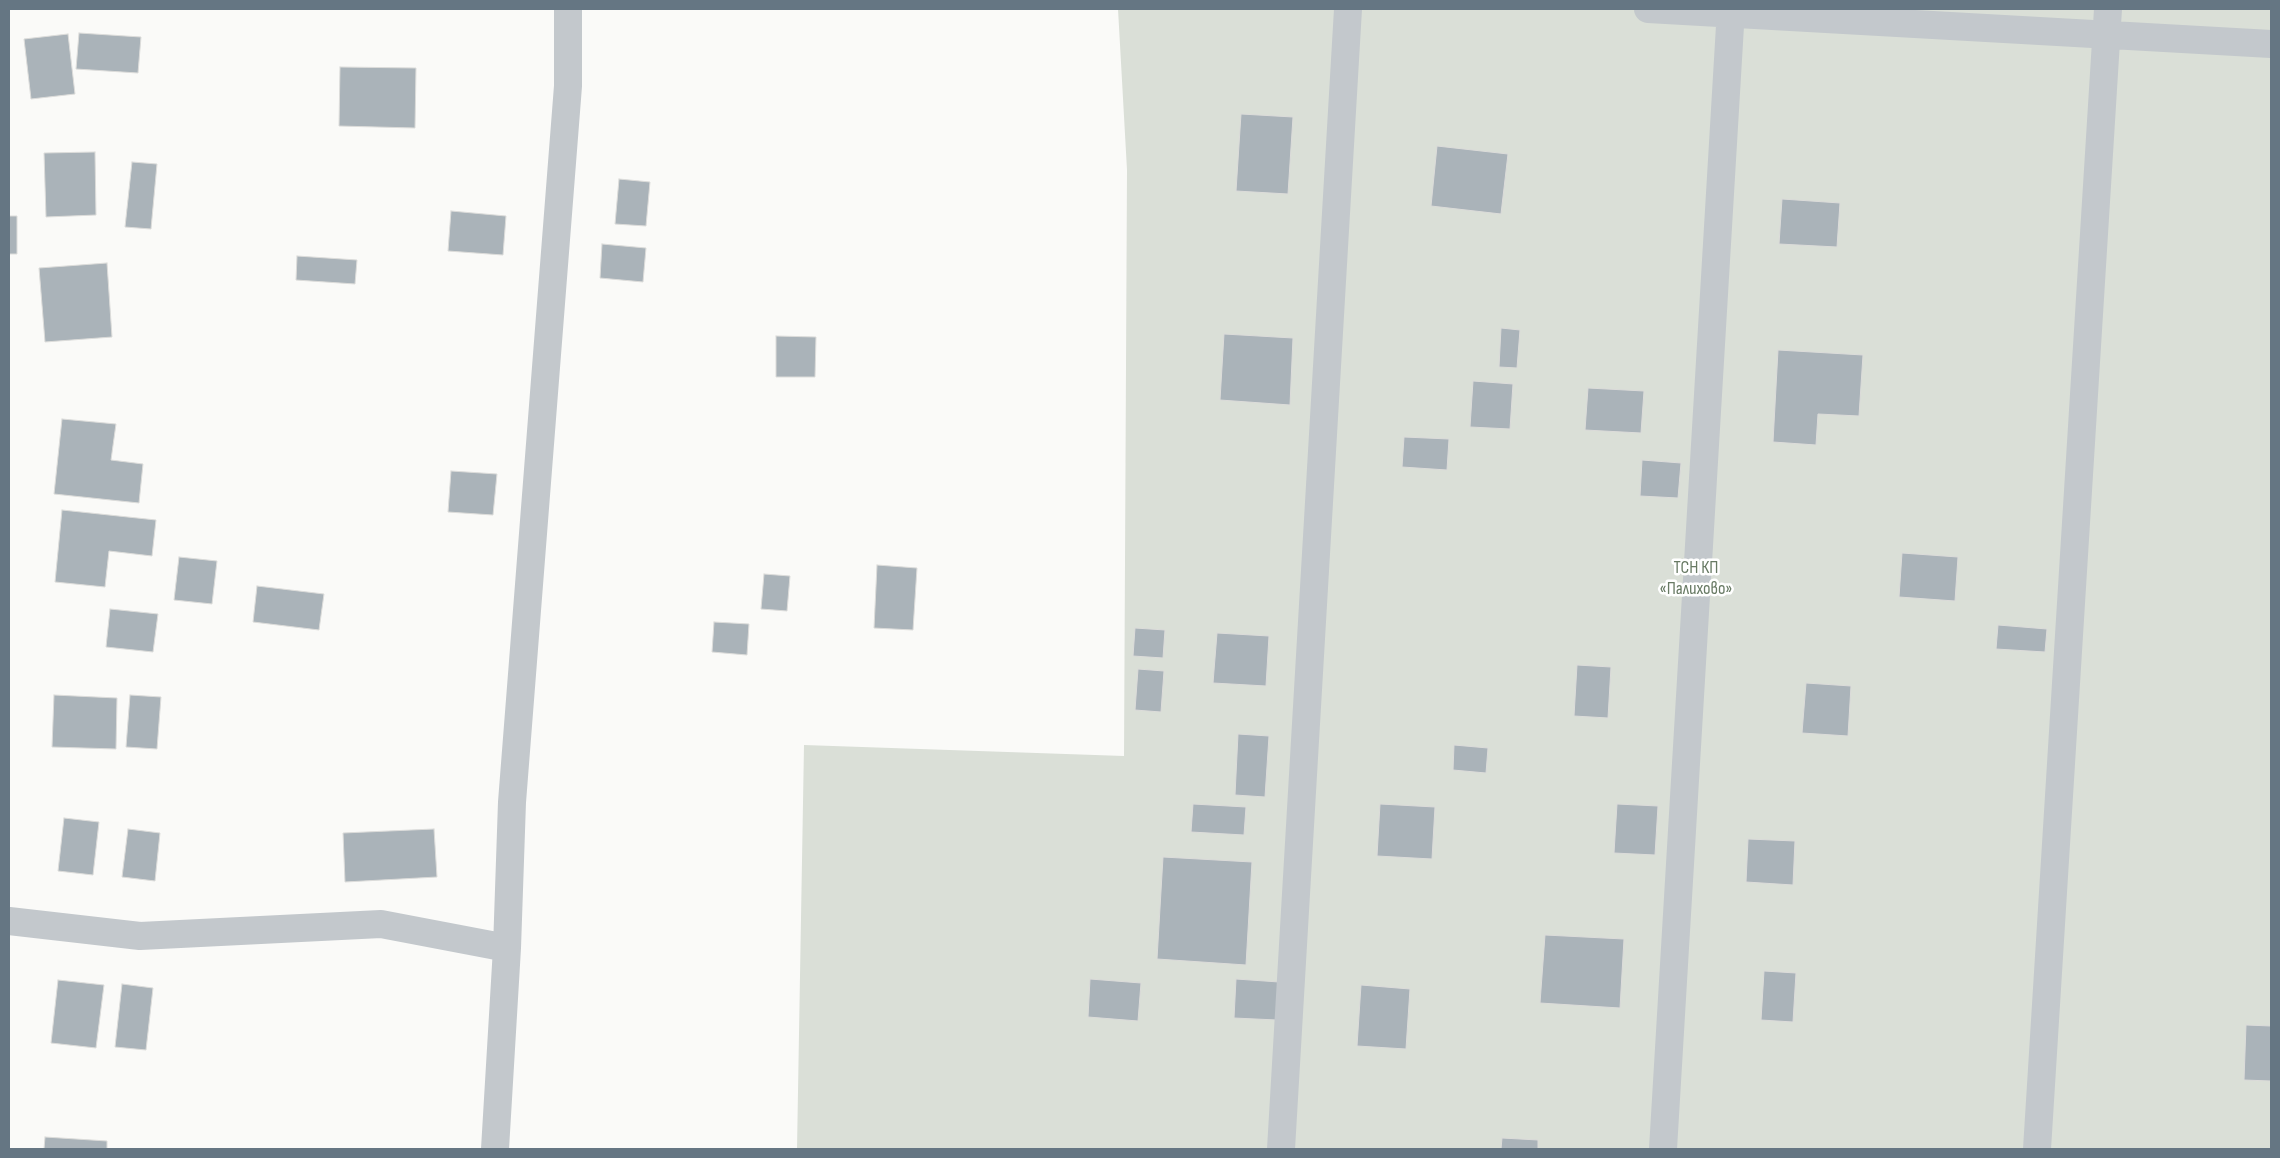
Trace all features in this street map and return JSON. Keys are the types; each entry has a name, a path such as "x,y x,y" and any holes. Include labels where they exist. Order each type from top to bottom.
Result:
{"street":[{"path":"495,1149 507,948 512,802 568,86 568,9"},
{"path":"1281,1149 1348,9"},
{"path":"1648,9 2107,21 2271,44"},
{"path":"1663,1149 1731,11"},
{"path":"2037,1149 2107,21"},
{"path":"9,921 140,936 381,924 507,948"}],"green space":[{"name":"ТСН КП «Палихово»","path":"1118,9 2271,9 2271,1149 797,1149 804,745 1124,756 1127,170"}],"building":[{"path":"79,33 141,37 138,73 76,69"},
{"path":"68,34 75,94 31,99 24,39"},
{"path":"340,67 416,68 415,128 339,126"},
{"path":"1241,114 1293,117 1288,194 1236,191"},
{"path":"1437,146 1508,154 1501,214 1431,206"},
{"path":"95,152 96,215 46,217 44,153"},
{"path":"132,162 157,164 151,229 125,227"},
{"path":"619,179 650,182 646,226 615,224"},
{"path":"1782,199 1840,203 1837,247 1779,244"},
{"path":"451,211 506,216 503,255 448,251"},
{"path":"9,216 17,216 17,254 9,254"},
{"path":"602,244 646,248 643,282 600,278"},
{"path":"297,256 357,260 355,284 296,280"},
{"path":"107,263 112,337 45,342 39,268"},
{"path":"1501,328 1520,330 1517,368 1499,367"},
{"path":"1224,334 1293,338 1290,405 1220,400"},
{"path":"776,336 816,337 815,377 776,377"},
{"path":"1778,350 1863,355 1859,416 1818,414 1816,445 1773,442"},
{"path":"1473,381 1513,384 1510,429 1470,427"},
{"path":"1588,388 1644,391 1641,433 1585,430"},
{"path":"62,419 116,424 111,460 143,464 139,503 54,494"},
{"path":"1404,437 1449,439 1447,470 1402,467"},
{"path":"1642,460 1681,463 1678,498 1640,496"},
{"path":"451,471 497,474 493,515 448,512"},
{"path":"62,510 156,520 152,556 109,551 105,587 55,582"},
{"path":"1902,553 1958,557 1955,601 1899,597"},
{"path":"179,557 217,561 212,604 174,600"},
{"path":"877,565 917,568 913,630 874,628"},
{"path":"764,574 790,576 787,611 761,609"},
{"path":"257,586 324,594 319,630 253,622"},
{"path":"110,609 158,614 153,652 106,647"},
{"path":"714,622 749,624 747,655 712,652"},
{"path":"1998,625 2047,629 2045,652 1996,649"},
{"path":"1135,628 1165,630 1163,658 1133,656"},
{"path":"1217,633 1269,636 1266,686 1213,683"},
{"path":"1577,665 1611,667 1608,718 1574,716"},
{"path":"1138,669 1164,671 1161,712 1135,710"},
{"path":"1806,683 1851,686 1848,736 1802,733"},
{"path":"54,695 117,698 116,749 52,747"},
{"path":"130,695 161,697 157,749 126,747"},
{"path":"1238,734 1269,736 1265,797 1235,795"},
{"path":"1454,745 1488,748 1486,773 1453,770"},
{"path":"1193,804 1246,807 1244,835 1191,832"},
{"path":"1380,804 1435,807 1432,859 1377,856"},
{"path":"1617,804 1658,806 1655,855 1614,853"},
{"path":"64,818 99,822 93,875 58,871"},
{"path":"128,829 160,833 155,881 122,877"},
{"path":"434,829 437,877 345,882 343,833"},
{"path":"1748,839 1795,841 1793,885 1746,882"},
{"path":"1163,857 1252,862 1246,965 1157,959"},
{"path":"1545,935 1624,939 1620,1008 1540,1003"},
{"path":"1764,971 1796,973 1793,1022 1761,1020"},
{"path":"1090,979 1141,983 1138,1021 1088,1017"},
{"path":"1236,979 1279,982 1277,1020 1234,1018"},
{"path":"58,980 104,985 96,1048 51,1043"},
{"path":"122,984 153,988 146,1050 115,1047"},
{"path":"1361,985 1410,989 1406,1049 1357,1046"},
{"path":"2246,1025 2271,1026 2271,1081 2244,1080"},
{"path":"45,1137 107,1141 107,1149 44,1149"},
{"path":"1502,1138 1538,1140 1538,1149 1501,1149"}]}
